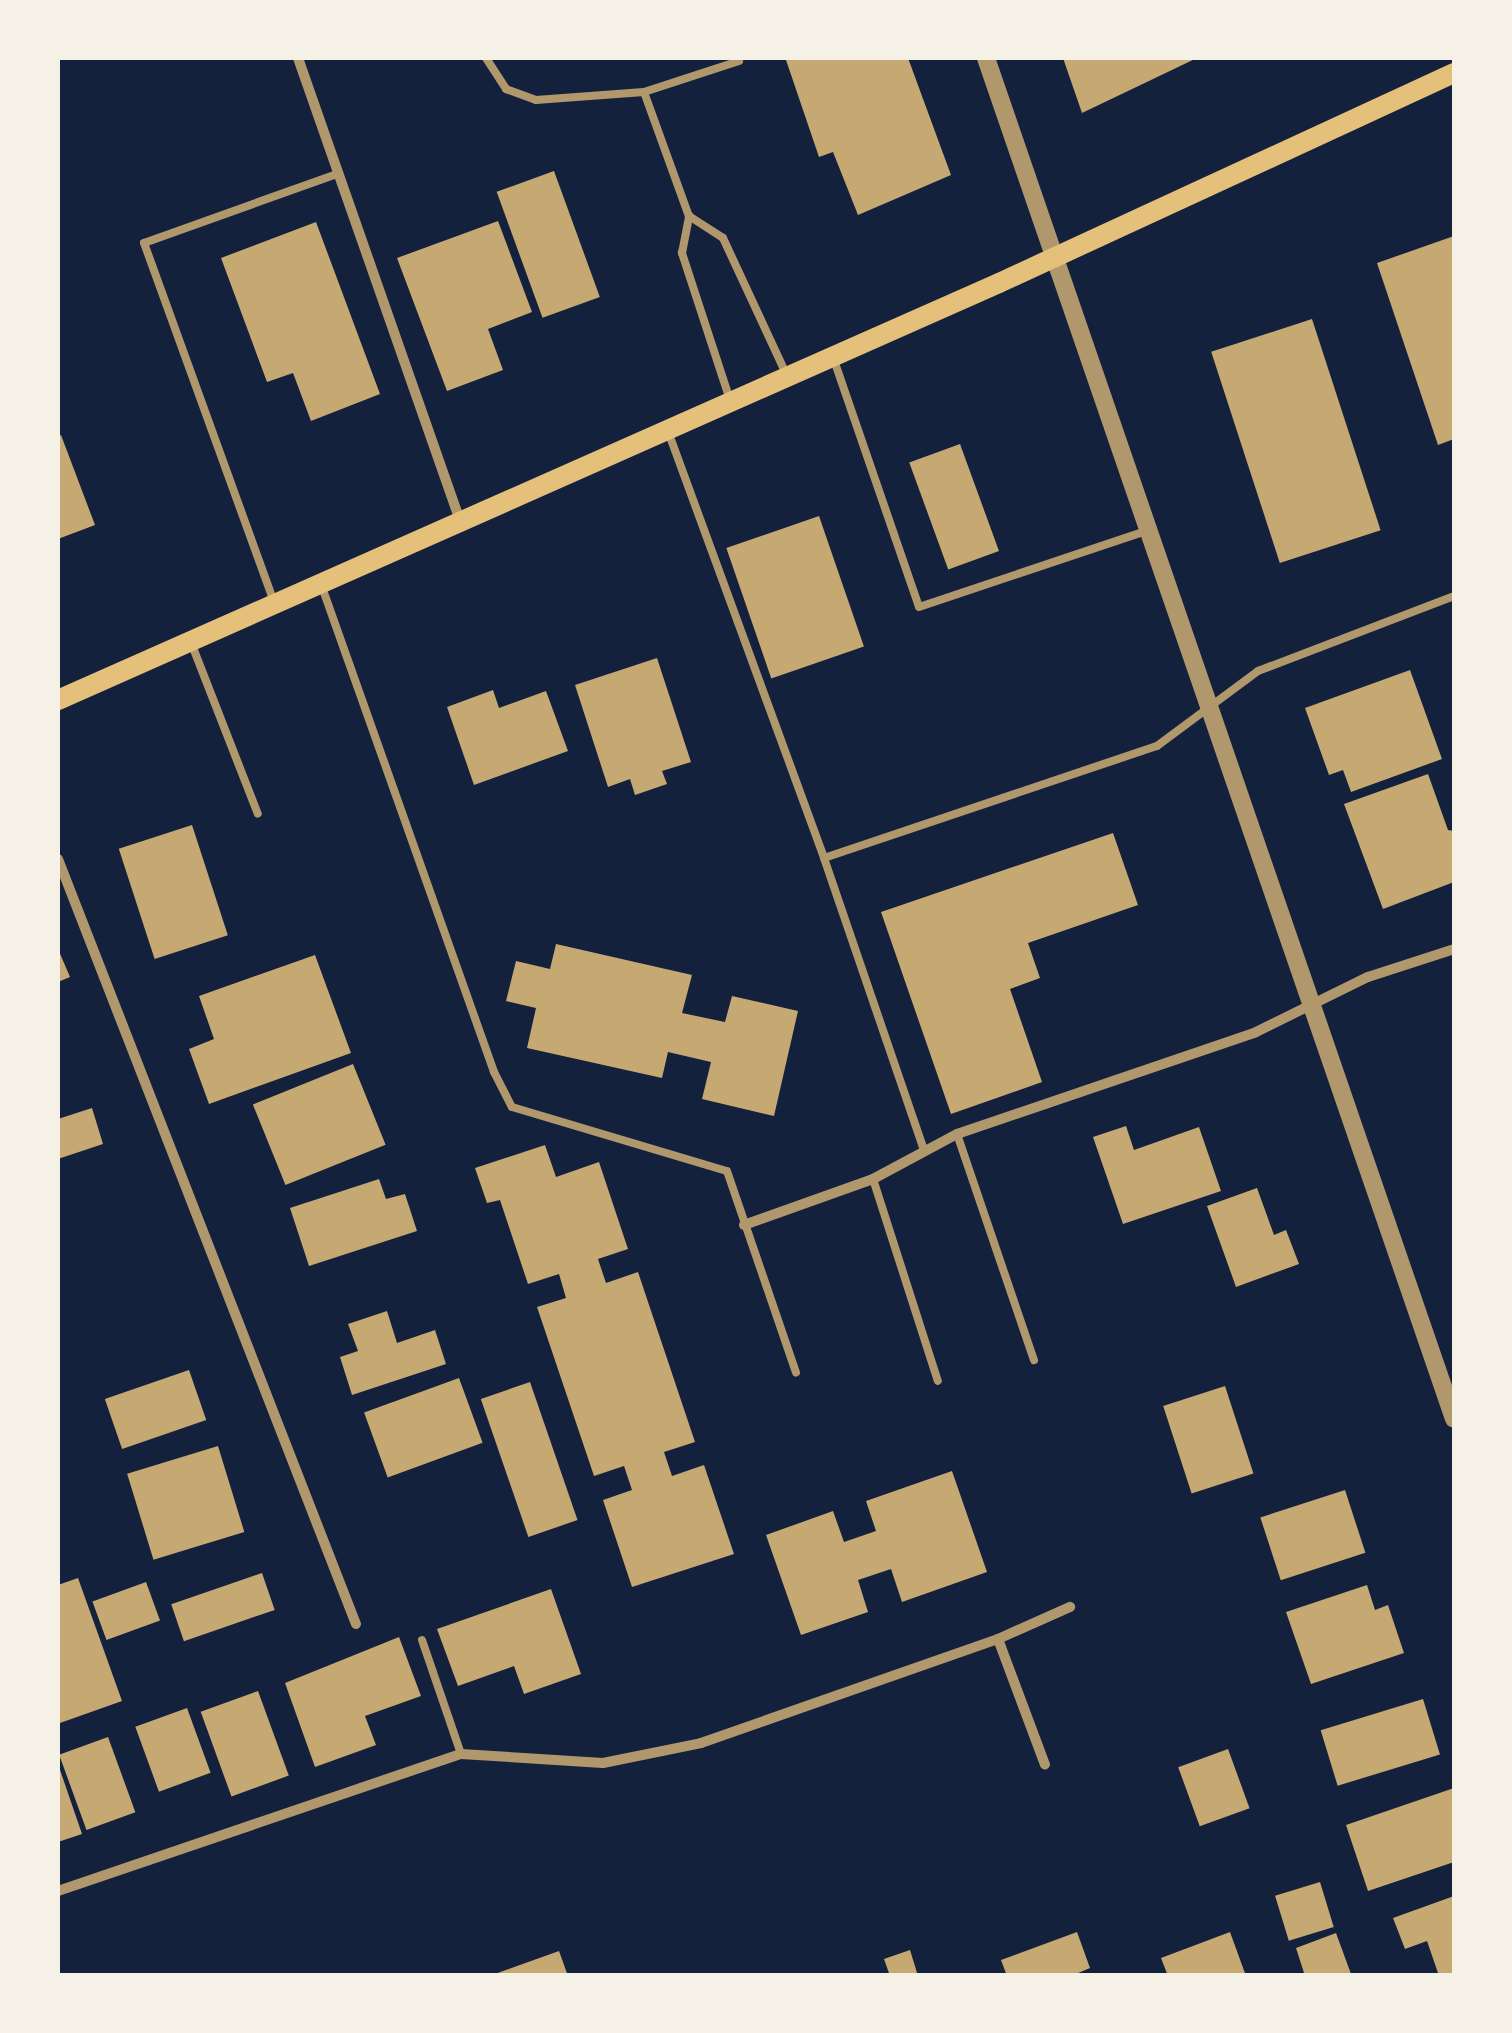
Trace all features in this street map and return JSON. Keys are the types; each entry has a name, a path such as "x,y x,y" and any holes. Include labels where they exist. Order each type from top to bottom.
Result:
{"main road":[{"path":"58,700 1056,256 1454,73"}],"street":[{"path":"298,58 460,520"},
{"path":"986,58 1454,1418"},
{"path":"58,859 356,1624"},
{"path":"744,1225 873,1179 956,1134 1256,1032 1314,1007 1368,977 1454,949"},
{"path":"58,1892 461,1754 603,1763 652,1756 700,1743 998,1639 1070,1607"},
{"path":"998,1639 1045,1765"}],"lane":[{"path":"486,58 506,89 536,100 644,92 739,61"},
{"path":"644,92 689,216 682,253 730,400"},
{"path":"274,602 144,243 337,174"},
{"path":"689,216 724,238 786,376"},
{"path":"832,356 919,607 1150,530"},
{"path":"667,429 824,858 924,1150"},
{"path":"321,582 494,1072 512,1107 726,1171 796,1374"},
{"path":"824,858 1157,746 1258,671 1454,596"},
{"path":"190,641 258,814"},
{"path":"956,1134 1034,1360"},
{"path":"873,1179 938,1381"},
{"path":"422,1640 461,1754"}],"building":[{"path":"908,58 951,175 858,215 833,152 819,157 786,60"},
{"path":"1063,58 1197,58 1082,113"},
{"path":"554,171 600,297 543,318 497,192"},
{"path":"498,221 532,312 488,329 503,370 447,391 397,258"},
{"path":"316,222 380,394 311,421 293,373 267,382 221,258"},
{"path":"1454,236 1454,439 1438,445 1377,263"},
{"path":"1312,319 1381,530 1280,563 1211,352"},
{"path":"61,435 95,525 58,539 58,436"},
{"path":"960,444 999,551 948,570 909,462"},
{"path":"819,516 864,646 771,678 726,548"},
{"path":"657,658 691,762 662,771 667,784 635,795 630,779 608,787 575,685"},
{"path":"1410,670 1442,759 1351,792 1343,770 1329,775 1305,708"},
{"path":"493,690 499,708 546,691 568,751 474,785 447,707"},
{"path":"1428,774 1448,830 1454,831 1454,882 1383,909 1344,804"},
{"path":"192,825 228,935 155,959 119,849"},
{"path":"1113,833 1138,905 1028,943 1040,978 1010,989 1042,1082 951,1114 881,912"},
{"path":"556,944 692,975 682,1013 725,1022 732,996 798,1011 774,1116 702,1099 711,1062 668,1052 662,1078 527,1048 536,1008 506,1001 516,961 550,969"},
{"path":"58,949 70,977 58,982"},
{"path":"315,955 351,1053 209,1104 189,1049 214,1039 199,996"},
{"path":"353,1064 386,1145 285,1185 253,1104"},
{"path":"92,1108 103,1144 58,1159 58,1119"},
{"path":"1126,1126 1134,1150 1199,1127 1221,1191 1123,1224 1093,1137"},
{"path":"545,1145 556,1177 599,1162 628,1249 598,1259 606,1283 638,1272 695,1442 664,1452 672,1476 704,1465 734,1554 632,1587 603,1500 632,1490 624,1466 594,1476 537,1307 566,1298 559,1274 528,1284 500,1200 487,1203 475,1168"},
{"path":"379,1179 386,1199 405,1194 417,1231 309,1266 290,1208"},
{"path":"1257,1188 1274,1235 1286,1230 1299,1264 1236,1287 1207,1206"},
{"path":"387,1311 397,1343 435,1330 446,1364 352,1395 340,1357 358,1351 348,1324"},
{"path":"189,1370 206,1420 122,1449 105,1399"},
{"path":"459,1378 483,1443 388,1477 364,1413"},
{"path":"530,1382 578,1520 528,1537 481,1399"},
{"path":"1225,1386 1253,1473 1192,1494 1163,1406"},
{"path":"218,1446 244,1532 153,1560 127,1474"},
{"path":"952,1471 987,1572 902,1602 891,1569 858,1580 868,1612 801,1635 766,1535 833,1511 844,1542 876,1531 866,1501"},
{"path":"1345,1490 1365,1553 1281,1580 1260,1518"},
{"path":"262,1573 275,1610 184,1641 171,1604"},
{"path":"78,1578 122,1701 60,1723 58,1585"},
{"path":"146,1582 160,1621 106,1640 92,1601"},
{"path":"1367,1585 1375,1610 1388,1605 1404,1653 1311,1684 1286,1612"},
{"path":"551,1589 581,1674 524,1694 514,1666 458,1686 437,1629"},
{"path":"399,1637 421,1696 365,1716 376,1745 315,1767 285,1683"},
{"path":"258,1691 289,1776 231,1796 201,1712"},
{"path":"1423,1699 1440,1754 1338,1786 1321,1730"},
{"path":"187,1708 211,1773 159,1792 135,1727"},
{"path":"108,1737 135,1812 86,1830 59,1755"},
{"path":"1228,1749 1250,1808 1200,1826 1178,1767"},
{"path":"58,1764 82,1834 58,1842"},
{"path":"1454,1788 1454,1862 1368,1891 1346,1825"},
{"path":"1320,1882 1334,1927 1289,1941 1275,1896"},
{"path":"1454,1896 1454,1976 1439,1976 1427,1941 1405,1949 1393,1918"},
{"path":"1077,1932 1090,1968 1071,1976 1007,1976 1001,1960"},
{"path":"1230,1932 1246,1976 1168,1976 1161,1958"},
{"path":"1336,1933 1351,1974 1305,1976 1296,1948"},
{"path":"910,1950 918,1976 890,1976 884,1959"},
{"path":"559,1951 568,1976 492,1976 492,1975"}]}
